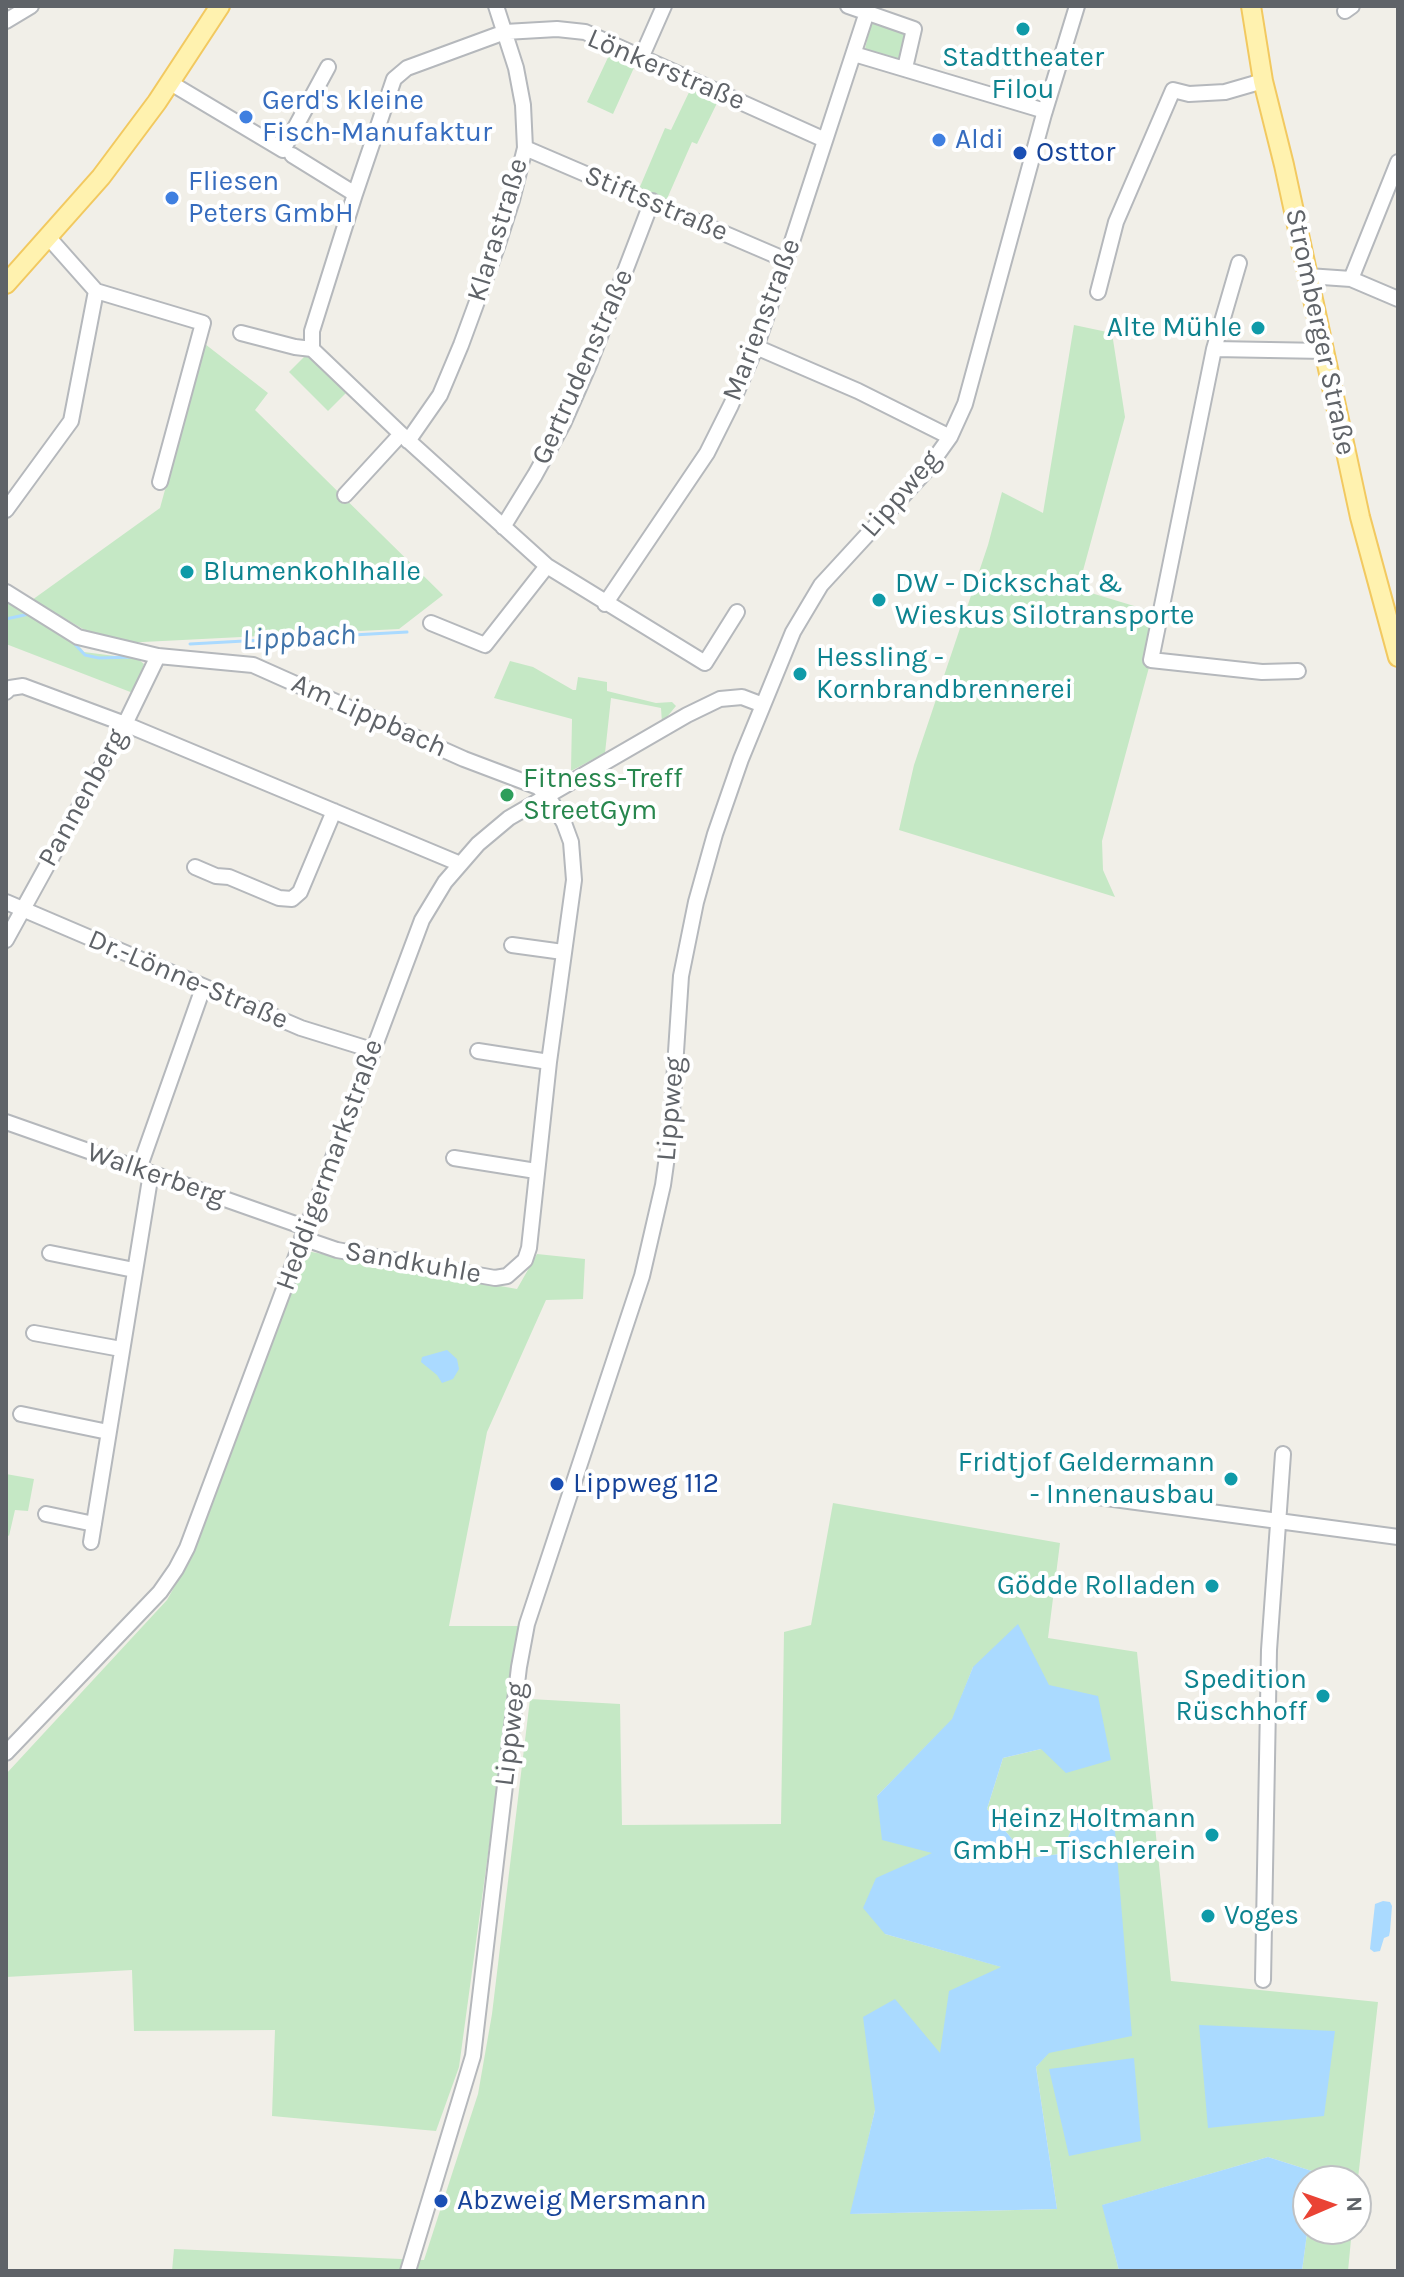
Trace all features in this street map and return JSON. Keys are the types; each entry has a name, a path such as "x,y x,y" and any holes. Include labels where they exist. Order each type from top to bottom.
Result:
{"main road":[{"path":"6,284 101,177 220,6"},
{"name":"Stromberger Straße","path":"1251,6 1263,81 1360,517 1398,657"}],"street":[{"path":"6,21 31,6"},
{"name":"Klarastraße","path":"345,495 404,438 440,395 497,247 525,148 523,105 496,6"},
{"path":"642,56 664,6"},
{"path":"848,6 914,29 905,68"},
{"name":"Lippweg","path":"408,2271 473,2056 519,1667 527,1624 642,1276 663,1185 671,1128 681,976 715,834 793,632 821,585 925,472 950,437 965,404 1077,6"},
{"name":"Marienstraße","path":"605,604 707,453 756,347 867,12"},
{"name":"Lönkerstraße","path":"312,349 312,331 355,194 399,72 505,32 557,29 585,32 825,140"},
{"path":"854,54 1045,111"},
{"path":"169,82 283,150 328,67"},
{"path":"1098,292 1116,222 1173,90 1189,94 1225,92 1263,81"},
{"name":"Stiftsstraße","path":"525,148 786,260"},
{"path":"292,155 355,194"},
{"path":"1351,279 1398,162"},
{"name":"Gertrudenstraße","path":"503,527 563,424 652,201"},
{"path":"49,238 96,291 220,328"},
{"path":"1239,263 1214,349 1151,660 1262,672 1298,671"},
{"path":"1308,276 1351,279 1398,299"},
{"path":"6,510 71,421 96,291"},
{"path":"160,482 203,323"},
{"path":"241,333 312,349 404,438 547,566 705,663 737,612"},
{"path":"756,347 858,391 950,437"},
{"path":"1214,349 1325,351"},
{"path":"431,623 485,645 547,566"},
{"name":"Am Lippbach","path":"6,592 78,637 158,656 253,665 464,759 538,787 548,796"},
{"name":"Pannenberg","path":"6,940 125,724 158,656"},
{"path":"6,692 10,688 23,686 125,724 458,863"},
{"name":"Heddigermarkstraße","path":"6,1753 160,1592 176,1569 422,920 458,863 509,818 708,704 720,699 742,697 763,705"},
{"name":"Sandkuhle","path":"304,1233 337,1250 495,1278 507,1276 525,1260 529,1248 549,1062 574,880 573,859 564,823 548,796"},
{"path":"195,867 279,898 292,899 300,892 334,811"},
{"name":"Dr.-Lönne-Straße","path":"6,902 301,1028 372,1050"},
{"path":"512,945 563,952"},
{"path":"91,1542 134,1270 145,1171 203,988"},
{"path":"478,1051 549,1062"},
{"name":"Walkerberg","path":"6,1122 145,1171 304,1233"},
{"path":"454,1158 536,1171"},
{"path":"50,1253 134,1270"},
{"path":"34,1333 121,1349"},
{"path":"21,1414 108,1432"},
{"path":"1263,1980 1269,1650 1283,1454"},
{"path":"1091,1496 1398,1537"},
{"path":"46,1514 94,1524"}],"green space":[{"path":"875,21 907,32 905,53 898,60 865,49 870,27"},
{"path":"612,49 637,61 613,114 587,102"},
{"path":"692,86 719,99 697,144 692,142 666,201 639,189 665,128 671,130"},
{"path":"1074,325 1112,333 1125,417 1078,589 1154,612 1151,660 1102,841 1103,870 1115,897 899,830 914,765 988,545 1002,492 1043,513"},
{"path":"205,344 268,393 255,410 443,595 399,629 123,643 99,638 32,600 160,508"},
{"path":"309,352 348,391 328,411 289,372"},
{"path":"6,598 75,641 84,652 138,659 144,664 133,693 6,644"},
{"path":"510,661 533,667 573,690 576,690 578,677 607,682 607,691 656,703 672,702 676,706 662,723 661,708 611,698 605,753 571,771 572,719 494,698"},
{"path":"306,1251 517,1289 537,1254 585,1259 583,1299 546,1300 487,1432 449,1626 519,1626 459,2067 436,2131 272,2116 275,2030 134,2031 132,1970 6,1977 6,1774 167,1600 187,1564"},
{"path":"6,1474 34,1479 28,1511 15,1510 9,1536 6,1534"},
{"path":"833,1503 1060,1543 1048,1638 1137,1652 1171,1981 1378,2002 1360,2165 1293,2165 1268,2157 1103,2205 1119,2271 172,2271 174,2249 424,2260 478,2094 492,2014 530,1699 620,1704 622,1825 781,1824 784,1632 811,1625","holes":["973,1667 1049,1685 1041,1749 1003,1758 987,1809 1028,1858 1060,1854 1078,1816 1048,2053 1036,2067 1057,2209 851,2214 875,2110 941,2054 1002,1967 885,1934 934,1853 877,1796 953,1719"]},
{"path":"1305,2245 1350,2245 1348,2271 1302,2271"}],"water":[{"path":"447,1350 457,1359 459,1369 453,1379 442,1383 421,1362 422,1357"},
{"path":"1018,1624 1049,1685 1098,1696 1111,1760 1066,1773 1041,1749 1003,1758 987,1809 1028,1858 1060,1854 1078,1816 1113,1806 1132,2036 1049,2053 1036,2067 1057,2209 850,2214 875,2110 863,2017 895,1999 940,2053 949,1991 1001,1967 885,1934 863,1908 876,1878 932,1853 882,1840 877,1796 952,1719 973,1667"},
{"path":"1390,1902 1392,1906 1390,1931 1380,1951 1374,1952 1370,1949 1375,1904"},
{"path":"1199,2025 1335,2031 1324,2116 1208,2128"},
{"path":"1134,2058 1141,2141 1069,2156 1049,2069"},
{"path":"1268,2157 1293,2165 1292,2245 1305,2245 1302,2271 1119,2271 1102,2205"}],"waterway":[{"name":"Lippbach","path":"6,619 29,614"},
{"name":"Lippbach","path":"190,644 407,632"},
{"name":"Lippbach","path":"70,639 85,655 99,658 134,657"}],"place":[{"name":"Stadttheater Filou","path":"1023,29"},
{"name":"Gerd's kleine Fisch-Manufaktur","path":"246,117"},
{"name":"Aldi","path":"939,140"},
{"name":"Osttor","path":"1020,153"},
{"name":"Fliesen Peters GmbH","path":"172,198"},
{"name":"Alte Mühle","path":"1258,328"},
{"name":"Blumenkohlhalle","path":"187,572"},
{"name":"DW - Dickschat & Wieskus Silotransporte","path":"879,600"},
{"name":"Hessling - Kornbrandbrennerei","path":"800,674"},
{"name":"Fitness-Treff StreetGym","path":"507,795"},
{"name":"Fridtjof Geldermann - Innenausbau","path":"1231,1479"},
{"name":"Lippweg 112","path":"557,1484"},
{"name":"Gödde Rolladen","path":"1212,1586"},
{"name":"Spedition Rüschhoff","path":"1323,1696"},
{"name":"Heinz Holtmann GmbH - Tischlerein","path":"1212,1835"},
{"name":"Voges","path":"1208,1916"},
{"name":"Abzweig Mersmann","path":"441,2201"}]}
